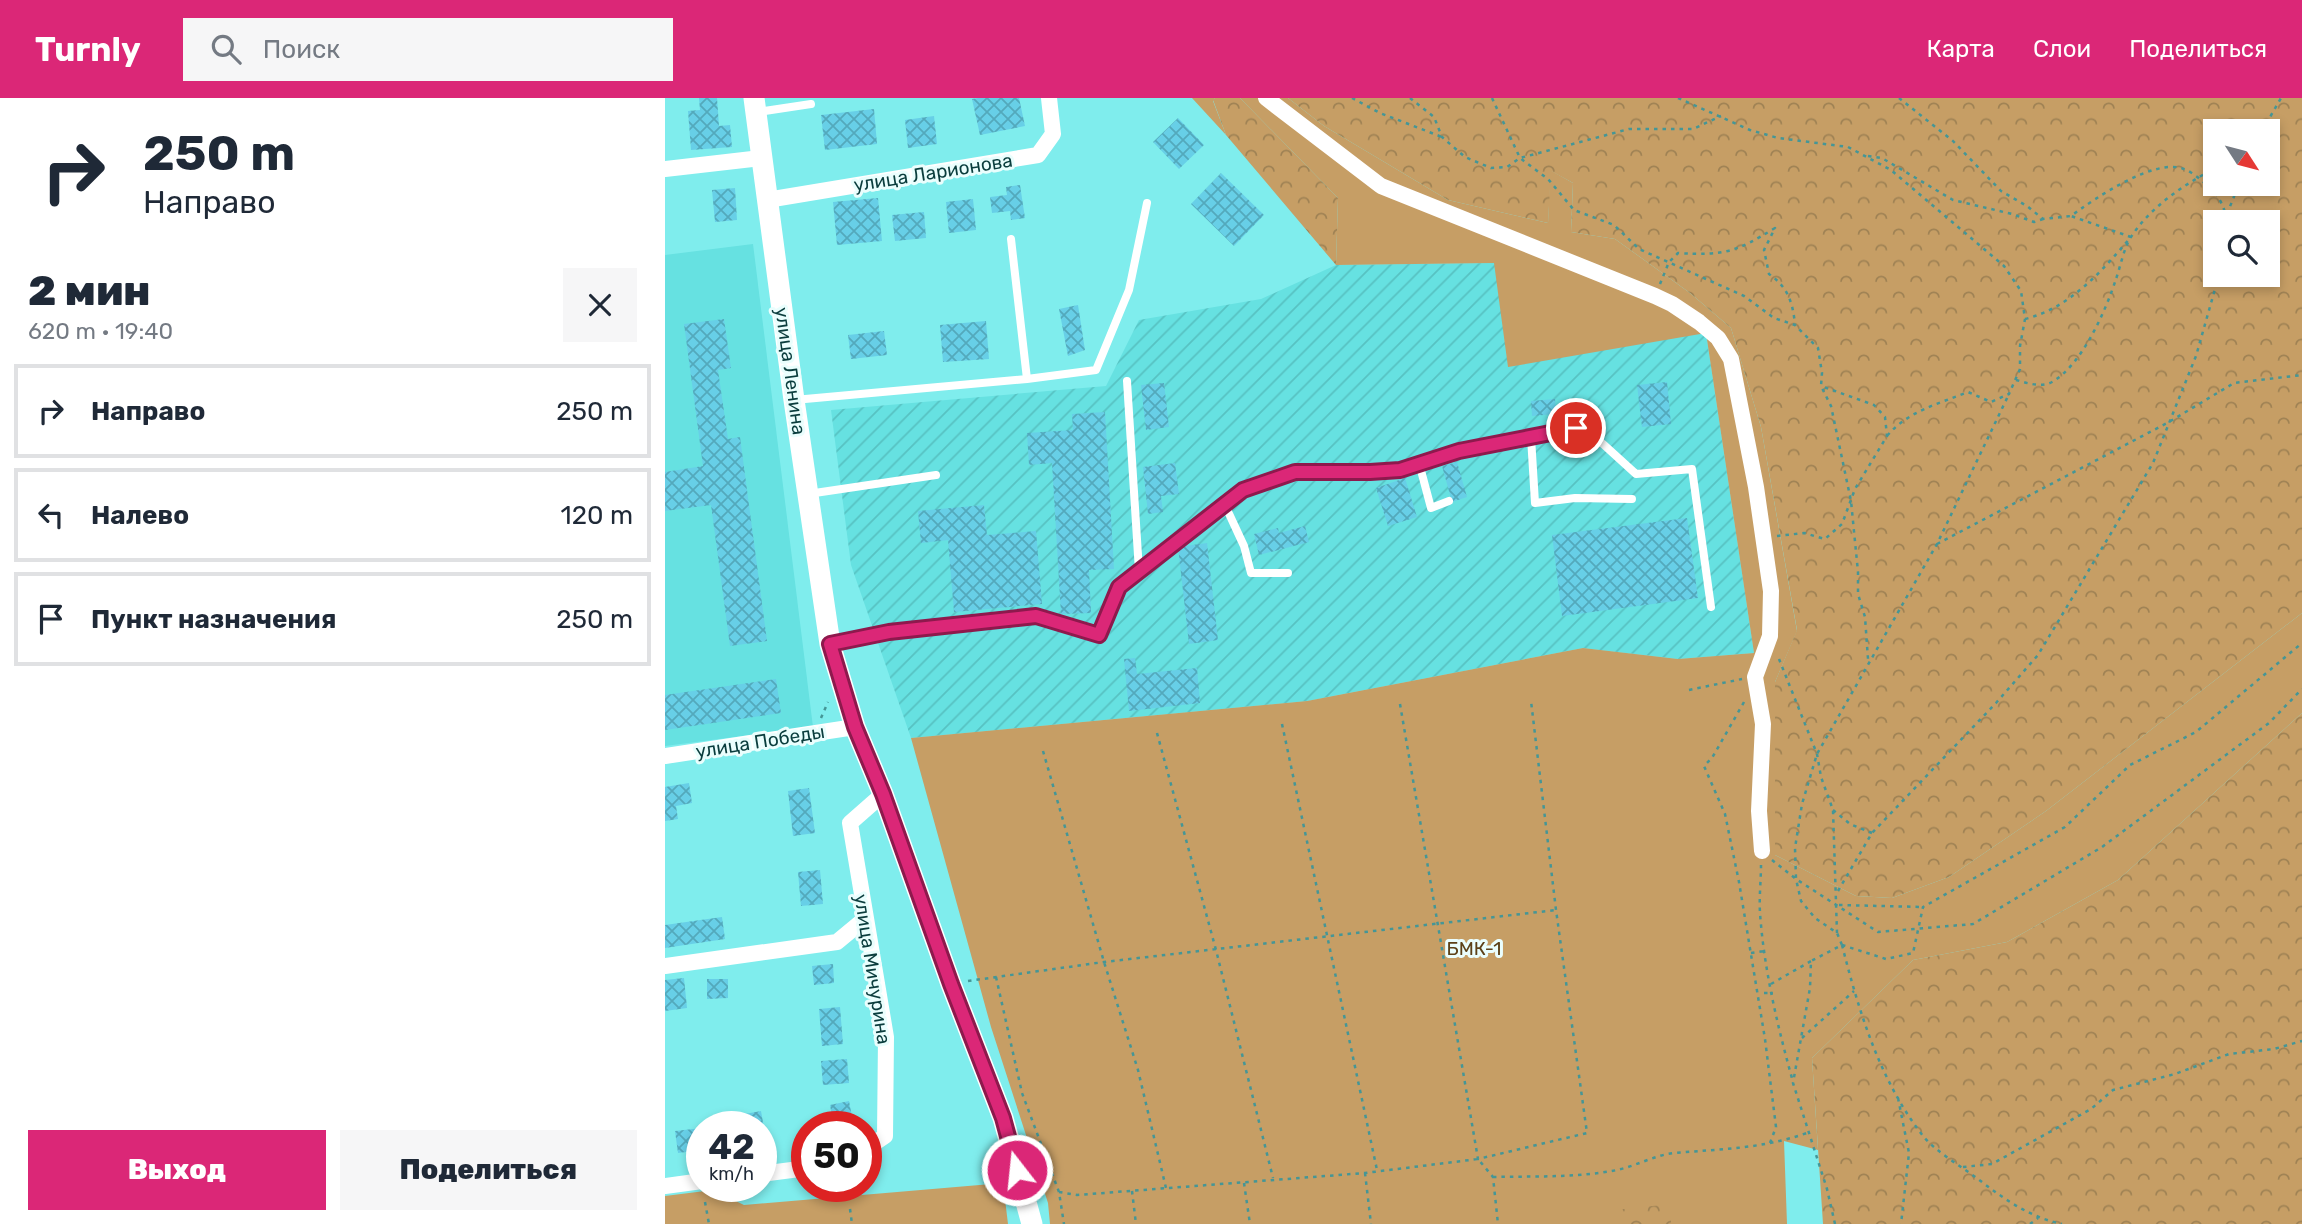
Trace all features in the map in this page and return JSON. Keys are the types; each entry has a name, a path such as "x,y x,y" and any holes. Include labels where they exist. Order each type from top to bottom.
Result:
{"main road":[{"name":"улица Ленина","path":"755,105 830,644 855,727 883,794 951,984 1003,1118 1032,1224"}],"street":[{"name":"улица Ларионова","path":"767,200 1038,155 1053,134 1049,98"},
{"path":"1266,98 1381,186 1655,296 1672,304 1718,338 1731,359 1756,487 1771,591 1770,636 1755,677 1763,724 1759,811 1762,851"},
{"path":"665,169 761,158"},
{"name":"улица Победы","path":"665,756 855,727"},
{"name":"улица Мичурина","path":"882,1138 885,1136 886,1037 850,823 883,794"},
{"path":"665,966 837,942 866,918"},
{"path":"665,1186 686,1183"}],"lane":[{"path":"755,105 811,104"},
{"path":"794,400 1027,379 1096,370 1129,290 1147,203"},
{"path":"1011,239 1027,379"},
{"path":"1127,381 1139,571"},
{"path":"830,644 889,632 1036,616 1099,635 1119,587 1243,490 1295,472 1400,470 1459,451 1576,428 1603,444 1636,474 1692,469 1711,607"},
{"path":"1531,437 1535,503 1575,498 1632,499"},
{"path":"1419,463 1431,508 1449,501"},
{"path":"808,494 936,475"},
{"path":"1225,505 1244,546 1251,573 1287,573"}],"path":[{"path":"1352,98 1380,113 1442,137 1465,157 1491,168 1507,167 1520,158 1629,129 1693,129 1721,116"},
{"path":"1411,98 1434,117 1442,137"},
{"path":"1493,98 1520,158 1548,179 1574,210 1614,225 1639,249 1744,296 1774,318 1795,324 1818,348 1821,386 1831,406 1851,501 1858,594 1865,617 1868,661"},
{"path":"1678,98 1750,130 1778,138 1849,147 1891,170 2004,266 2021,291 2025,319 2020,346 2020,369 2016,380 1937,544 1817,754 1802,804 1795,848 1796,879 1801,901 1815,918 1837,933"},
{"path":"1899,98 1953,141 2001,191 2043,219"},
{"path":"2269,119 2281,98"},
{"path":"1863,155 1882,158 1953,200 2034,222 2071,216 2131,237"},
{"path":"2071,216 2121,183 2168,166 2184,169 2198,177 2212,189 2225,210"},
{"path":"2025,319 2043,315 2094,280 2153,209 2203,174"},
{"path":"1655,296 1669,262 1678,254 1710,255 1742,248 1775,228 1764,250 1769,274 1780,281 1793,302 1795,324"},
{"path":"2016,380 2038,385 2052,382 2074,362 2106,308 2131,237"},
{"path":"1838,891 1871,832 1996,703 2038,655 2153,463 2196,356 2216,287"},
{"path":"1937,544 2169,422 2234,383 2302,375"},
{"path":"1821,386 1874,405 1885,417 1887,436"},
{"path":"1763,538 1804,533 1825,539 1842,524 1855,489 1887,436 1899,422 1917,412 1968,393 1991,402 2008,394"},
{"path":"1770,636 1817,754 1821,777 1833,810 1838,891 1837,933 1854,991 1885,1075 1924,1138 2007,1201 2039,1218 2062,1224"},
{"path":"1837,905 1923,907 2065,827 2130,765 2196,732 2302,643"},
{"path":"1689,690 1755,677"},
{"path":"1755,677 1738,715 1712,758 1704,766 1725,814 1751,953 1776,1127 1770,1143"},
{"path":"1762,851 1796,879 1878,932 1973,924 2102,846 2269,723 2302,689"},
{"path":"1059,1192 1077,1195 1365,1173 1478,1159 1587,1133 1531,701"},
{"path":"1401,704 1478,1159 1493,1177 1498,1224"},
{"path":"1282,724 1377,1170"},
{"path":"1157,733 1216,950 1273,1178"},
{"path":"1043,751 1138,1070 1165,1188"},
{"path":"1833,810 1850,824 1871,832"},
{"path":"1762,851 1760,912 1781,1038 1835,1224"},
{"path":"1771,984 1842,945 1886,959 1913,953 1923,907"},
{"path":"951,984 1104,962 1556,910"},
{"path":"1751,953 1765,951"},
{"path":"1793,1083 1811,961"},
{"path":"996,977 1022,1093 1059,1192 1064,1224"},
{"path":"1801,1039 1854,991"},
{"path":"1764,993 1773,993"},
{"path":"1963,1167 1992,1164 2091,1109 2113,1090 2175,1074 2229,1054 2274,1049 2302,1041"},
{"path":"1897,1095 1909,1153 1901,1224"},
{"path":"1493,1177 1589,1174 1619,1169 1671,1153 1706,1152 1770,1143 1808,1133"},
{"path":"1365,1173 1371,1224"},
{"path":"1244,1183 1250,1224"},
{"path":"1132,1191 1136,1224"},
{"path":"705,1202 709,1224"},
{"path":"850,1209 852,1224"},
{"path":"2030,1224 2039,1218"}],"shaded area":[{"path":"753,244 813,727 665,746 665,255"},
{"path":"1494,263 1706,333 1754,653 1678,659 1583,648 1307,701 911,738 851,565 831,410 1106,386 1139,320 1261,299 1336,265"}],"green space":[{"path":"1192,98 1215,98 1213,101 1226,135"},
{"name":"БМК-1","path":"1240,98 1288,98 1324,126 1448,200 1548,223 1550,170 1573,183 1571,232 1615,239 1690,293 1731,328 1761,427 1797,631 1775,682 1775,855 1856,896 1892,898 1949,877 2046,811 2302,613 2302,713 2118,880 2007,942 1913,960 1812,1058 1818,1150 1784,1141 1787,1224 1050,1224 1048,1203 991,1027 911,738 1307,701 1583,648 1678,659 1754,653 1706,333 1508,367 1494,263 1336,265 1338,198"},
{"path":"1240,98 1338,198 1336,265 1226,135 1213,100"},
{"path":"1288,98 2302,98 2302,613 2046,811 1949,877 1892,898 1856,896 1775,855 1775,682 1797,630 1761,427 1731,328 1690,293 1615,239 1571,232 1573,183 1551,171 1548,223 1448,200 1324,126"},
{"path":"2302,713 2302,1224 1823,1224 1812,1058 1913,960 2007,942 2118,880"},
{"path":"1003,1183 1008,1224 665,1224 665,1196 686,1193 686,1202 738,1202 744,1205 791,1201 882,1202 882,1193"},
{"path":"1671,1204 1671,1224 1615,1224 1615,1210"}],"building":[{"path":"699,98 717,98 719,126 730,125 732,147 691,150 688,111 700,110"},
{"path":"1019,98 1025,126 980,135 972,99"},
{"path":"874,109 877,144 825,150 821,115"},
{"path":"934,116 937,144 908,148 905,120"},
{"path":"1178,118 1204,145 1179,169 1153,142"},
{"path":"1221,173 1264,215 1234,246 1191,204"},
{"path":"1020,185 1025,218 1011,220 1010,211 992,213 990,197 1007,195 1006,187"},
{"path":"735,188 737,220 715,222 712,190"},
{"path":"878,198 882,241 837,245 833,202"},
{"path":"973,199 976,230 949,233 946,202"},
{"path":"924,212 926,238 895,241 892,215"},
{"path":"1078,305 1085,350 1068,356 1059,309"},
{"path":"724,319 731,368 718,370 728,439 740,437 767,641 730,646 711,505 665,511 665,472 703,466 684,324"},
{"path":"986,321 989,359 943,362 940,325"},
{"path":"884,331 887,355 851,359 848,335"},
{"path":"1667,382 1671,424 1642,427 1637,385"},
{"path":"1164,383 1169,427 1146,430 1141,385"},
{"path":"1555,399 1556,414 1532,416 1531,401"},
{"path":"1105,412 1114,569 1089,570 1091,613 1061,614 1052,463 1029,465 1027,433 1073,430 1072,414"},
{"path":"1457,462 1467,497 1452,502 1442,466"},
{"path":"1175,463 1179,494 1161,496 1163,512 1148,514 1143,467"},
{"path":"1405,478 1417,517 1388,526 1376,488"},
{"path":"984,505 987,535 1036,531 1042,604 954,612 948,540 921,543 918,511"},
{"path":"1687,518 1698,598 1562,616 1552,535"},
{"path":"1305,526 1309,542 1259,555 1254,534 1278,528 1279,533"},
{"path":"1207,543 1218,640 1189,644 1178,547"},
{"path":"1135,658 1137,674 1197,668 1200,703 1129,711 1124,659"},
{"path":"776,679 781,713 665,730 665,695"},
{"path":"689,783 692,803 676,806 678,819 665,821 665,787"},
{"path":"809,788 815,833 793,836 788,791"},
{"path":"820,870 823,904 801,906 798,872"},
{"path":"722,917 725,939 665,948 665,925"},
{"path":"833,964 834,983 814,985 812,966"},
{"path":"684,978 687,1008 665,1011 665,980"},
{"path":"707,979 728,979 728,998 707,999"},
{"path":"840,1007 843,1044 822,1046 819,1009"},
{"path":"847,1059 849,1083 823,1085 821,1061"},
{"path":"849,1101 851,1111 831,1111 830,1105"},
{"path":"686,1130 686,1152 678,1153 675,1131"}],"route":[{"path":"1017,1170 1003,1118 951,984 883,794 855,727 830,644 889,632 1036,616 1099,635 1119,587 1243,490 1295,472 1400,470 1459,451 1576,428"}]}
